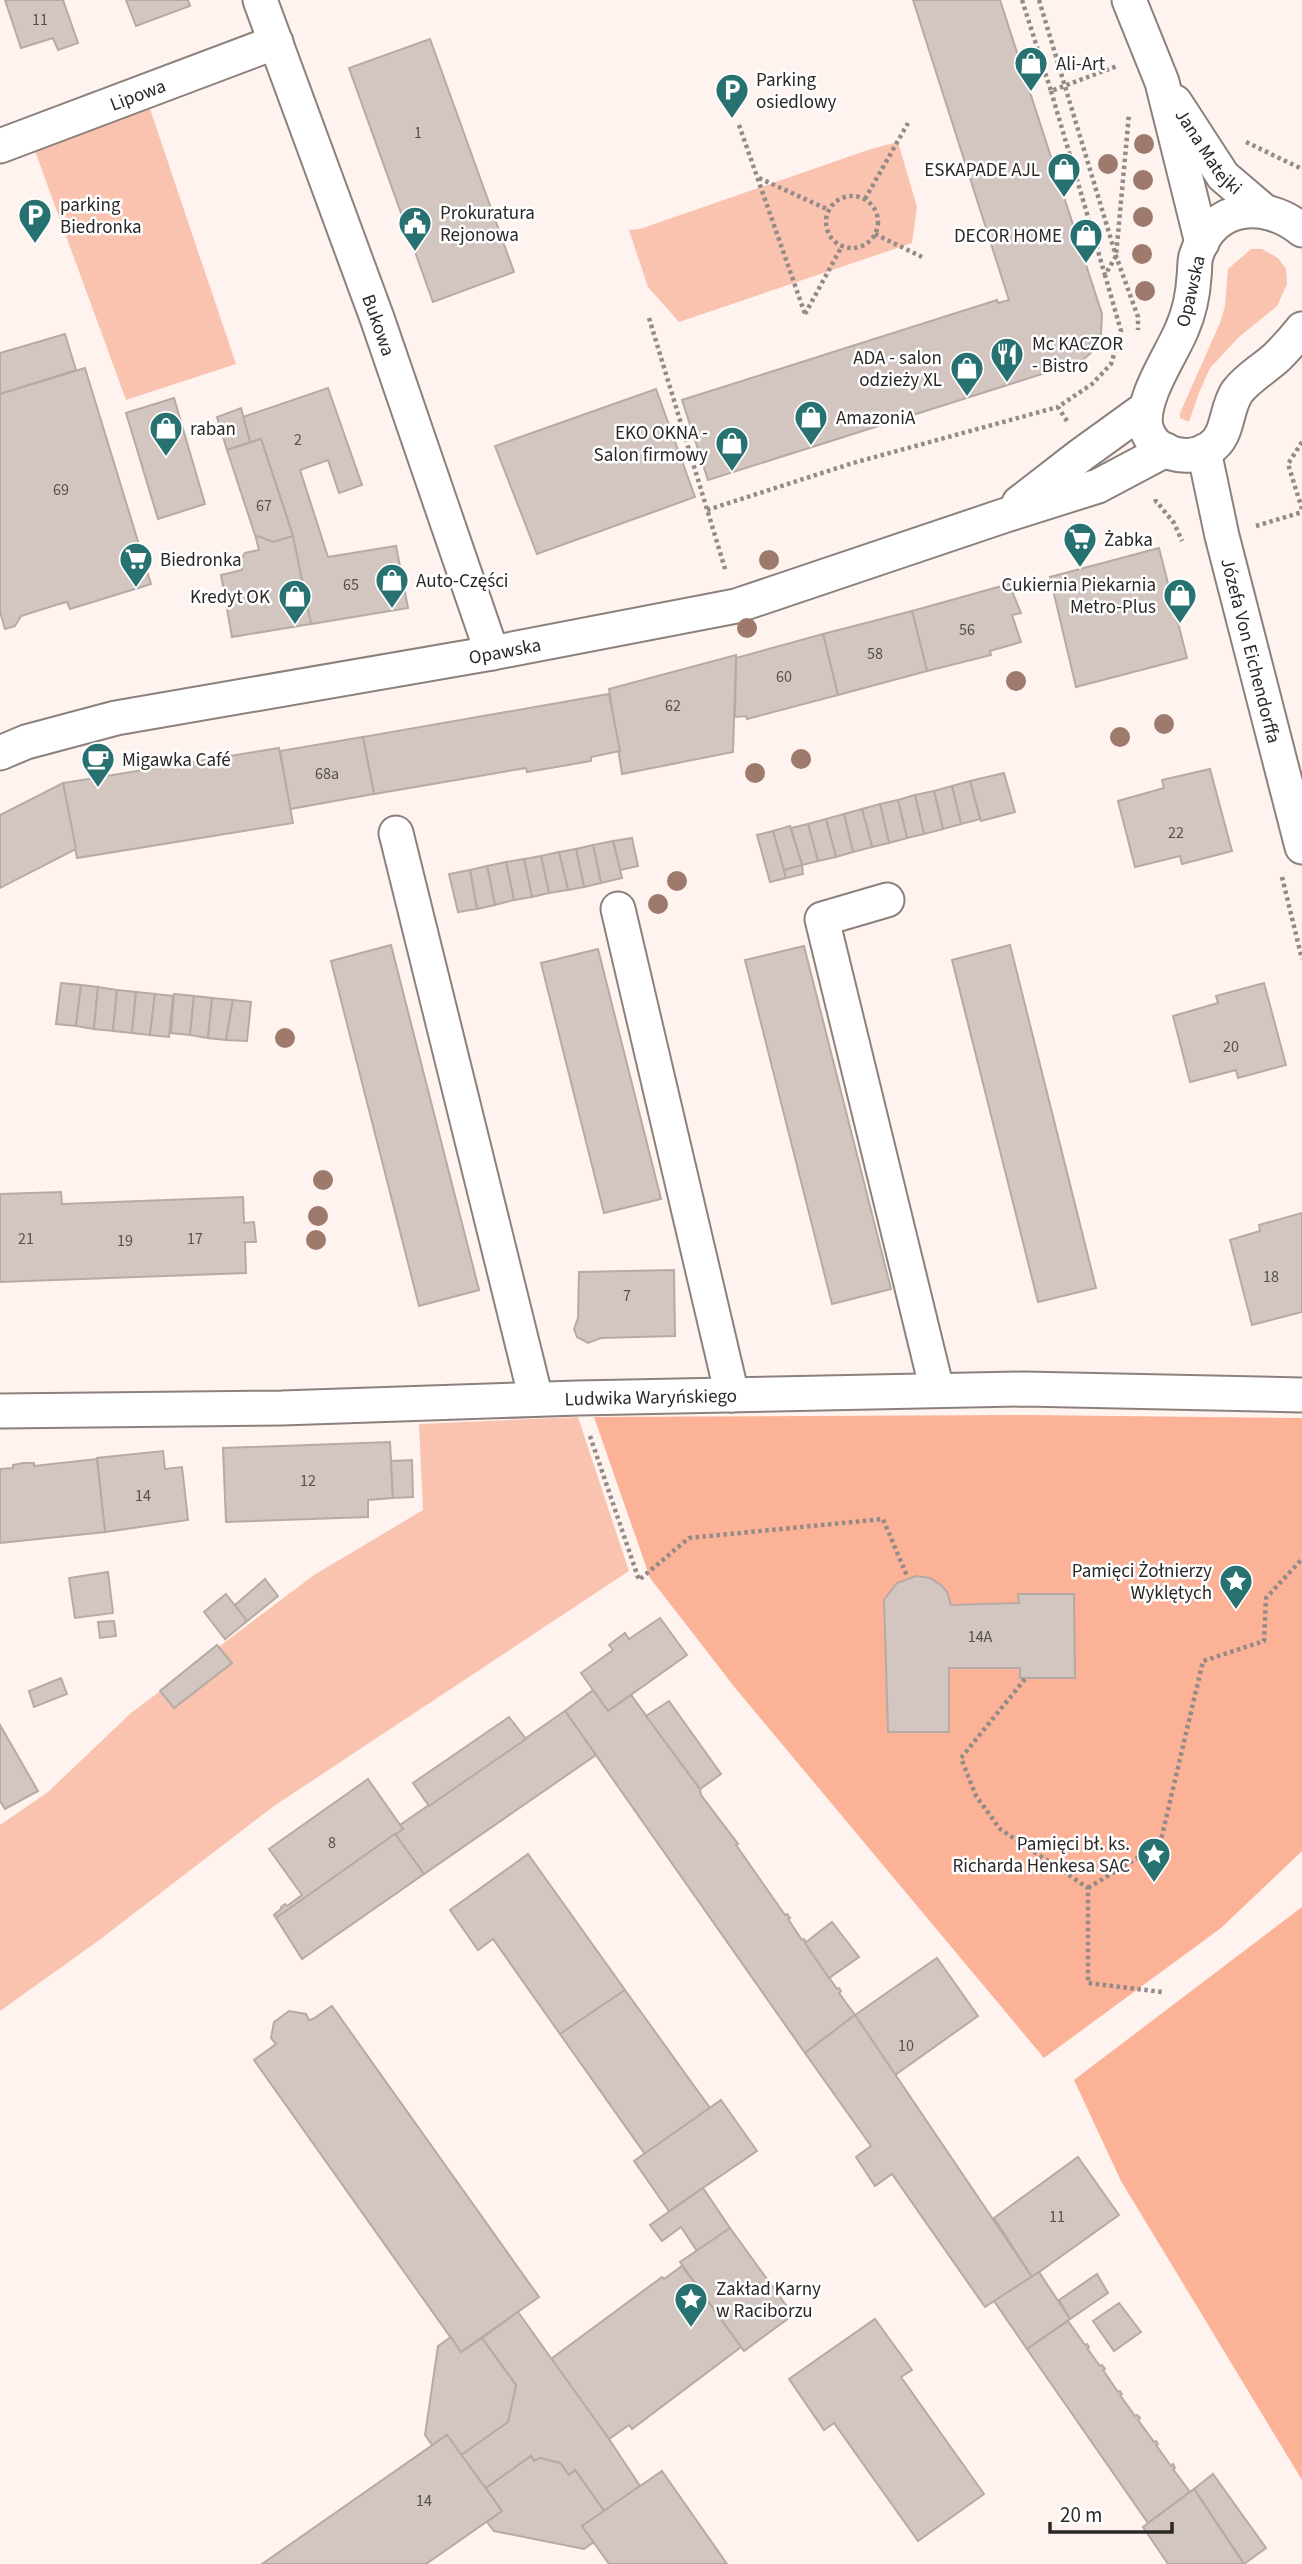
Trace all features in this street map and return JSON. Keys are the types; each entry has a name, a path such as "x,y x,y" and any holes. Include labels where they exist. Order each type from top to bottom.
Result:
{"street":[{"name":"Bukowa","path":"260,0 377,318 492,653"},
{"name":"Jana Matejki","path":"1129,0 1157,67 1202,243"},
{"name":"Lipowa","path":"0,146 276,42"},
{"name":"Jana Matejki","path":"1157,67 1223,176 1264,211"},
{"name":"Opawska","path":"1003,516 1146,408 1183,327 1191,301 1195,259 1202,243 1212,228 1227,218 1242,211 1264,211"},
{"path":"1264,211 1284,217 1302,230"},
{"path":"1146,408 1145,419 1149,437 1154,444 1182,456 1204,451 1214,446 1222,435 1238,391 1302,330"},
{"name":"Opawska","path":"0,753 26,742 116,718 492,653 736,606 1098,486 1166,450"},
{"name":"Józefa Von Eichendorffa","path":"1204,451 1237,532 1300,826"},
{"path":"396,833 536,1399"},
{"path":"887,901 822,919 937,1390"},
{"path":"618,909 732,1395"},
{"name":"Ludwika Waryńskiego","path":"0,1411 282,1408 536,1399 1024,1388 1302,1395"}],"path":[{"path":"707,510 853,463 1058,407 1092,384 1111,364 1121,331 1022,0"},
{"path":"1039,0 1116,256 1138,317 1137,339"},
{"path":"1051,91 1157,67"},
{"path":"1105,275 1116,256 1130,108"},
{"path":"865,199 908,123"},
{"path":"739,125 805,314 842,246"},
{"path":"758,177 829,210"},
{"path":"849,196 865,199 872,204 878,218 875,234 864,245 842,246 829,234 829,210 841,198 849,196"},
{"path":"875,234 922,257"},
{"path":"649,318 736,606"},
{"path":"1058,407 1068,423 1078,415"},
{"path":"1267,522 1302,510 1288,464 1302,442"},
{"path":"1144,507 1156,501 1174,523 1186,548 1237,532 1251,515"},
{"path":"578,1398 639,1580 689,1538 883,1519 907,1576"},
{"path":"1088,1888 1160,1844 1203,1661 1264,1641 1266,1598 1302,1559"},
{"path":"1025,1679 961,1758 976,1796 1000,1829 1088,1888"},
{"path":"1088,1888 1087,1983 1162,1992"}],"shaded area":[{"path":"150,109 236,364 126,400 35,151"},
{"path":"898,142 917,207 912,243 679,322 648,287 629,230 640,229"},
{"path":"1251,249 1262,249 1278,258 1286,269 1287,284 1277,306 1239,337 1210,368 1189,422 1180,418 1180,413 1220,323 1225,306 1228,269"},
{"path":"1027,1415 1302,1418 1302,1851 1221,1928 1044,2058 736,1689 650,1578 594,1417"},
{"path":"578,1417 629,1571 274,1806 98,1941 0,2011 0,1825 48,1792 131,1713 314,1575 423,1510 419,1424"},
{"path":"1302,1907 1302,2480 1121,2181 1074,2080"}],"building":[{"path":"5,0 63,0 78,43 58,50 53,38 21,48"},
{"path":"126,0 188,0 190,6 136,26"},
{"path":"913,0 1000,0 1102,314 1101,334 1091,340 1091,353 1080,362 708,480 682,400 997,300 998,303 1009,300"},
{"path":"430,39 514,272 433,302 349,68"},
{"path":"65,334 76,370 0,394 0,353"},
{"path":"85,368 151,584 70,609 67,602 59,604 21,616 15,626 5,629 0,612 0,394"},
{"path":"328,388 362,485 339,493 328,460 300,470 328,557 396,546 408,608 311,624 292,533 261,439 250,442 243,417"},
{"path":"656,389 695,497 537,554 495,446"},
{"name":"raban","path":"174,398 205,504 158,519 126,413"},
{"path":"241,408 250,442 227,450 217,417"},
{"path":"261,439 293,536 273,542 256,538 227,450"},
{"path":"258,536 273,542 293,536 311,624 232,637 221,575 242,570 241,560 245,553 259,550 256,538"},
{"path":"1159,548 1187,658 1076,687 1050,577"},
{"path":"1009,584 1021,613 1012,615 1021,642 990,651 991,655 927,671 912,611"},
{"path":"912,611 927,671 838,695 823,634"},
{"path":"823,634 838,695 747,719 746,716 735,717 736,658"},
{"path":"736,655 733,752 622,774 609,689"},
{"path":"609,694 620,751 591,757 591,761 527,772 526,768 374,794 363,737"},
{"path":"363,737 374,794 290,809 280,751"},
{"path":"279,748 293,823 77,858 63,783"},
{"path":"1210,769 1232,851 1182,864 1180,856 1135,867 1118,801 1164,788 1162,780"},
{"path":"1004,773 1015,812 981,821 970,781"},
{"path":"970,781 980,819 961,824 952,786"},
{"path":"63,783 76,849 0,888 0,815"},
{"path":"952,786 961,824 943,829 934,791"},
{"path":"934,791 943,829 924,834 915,795"},
{"path":"915,795 924,834 907,838 898,800"},
{"path":"898,800 907,838 889,843 880,804"},
{"path":"880,804 889,843 872,847 862,809"},
{"path":"862,809 872,847 853,852 844,814"},
{"path":"844,814 853,852 836,857 826,819"},
{"path":"826,819 836,857 818,861 808,824"},
{"path":"808,824 818,861 802,865 791,828"},
{"path":"790,826 802,865 784,870 773,831"},
{"path":"773,831 786,878 770,882 757,835"},
{"path":"632,838 638,866 620,870 613,841"},
{"path":"613,841 622,878 601,883 593,845"},
{"path":"593,845 601,883 584,887 576,849"},
{"path":"576,849 584,887 568,890 559,852"},
{"path":"559,852 568,890 549,893 541,856"},
{"path":"541,856 549,893 532,897 524,859"},
{"path":"524,859 532,897 514,900 506,862"},
{"path":"506,862 514,900 495,905 487,866"},
{"path":"802,865 803,874 786,878 784,870"},
{"path":"487,866 495,905 477,909 470,870"},
{"path":"470,870 477,909 458,912 449,874"},
{"path":"391,945 479,1290 419,1306 331,961"},
{"path":"1010,945 1096,1288 1038,1302 952,960"},
{"path":"804,946 891,1289 832,1304 745,960"},
{"path":"598,949 661,1199 604,1213 541,963"},
{"path":"61,983 81,985 76,1026 56,1024"},
{"path":"1264,983 1286,1065 1238,1078 1236,1070 1190,1082 1173,1016 1218,1003 1216,996"},
{"path":"81,985 98,987 94,1029 76,1026"},
{"path":"98,987 117,990 113,1031 94,1029"},
{"path":"117,990 136,992 132,1033 113,1031"},
{"path":"136,992 155,994 150,1035 132,1033"},
{"path":"155,994 173,996 169,1037 150,1035"},
{"path":"174,994 194,996 190,1035 171,1033"},
{"path":"194,996 212,998 208,1038 190,1035"},
{"path":"212,998 233,1000 226,1040 208,1038"},
{"path":"233,1000 251,1002 247,1041 226,1040"},
{"path":"61,1192 62,1204 243,1197 244,1223 254,1222 256,1242 245,1242 246,1273 0,1282 0,1194"},
{"path":"1302,1213 1302,1312 1252,1325 1230,1240 1260,1231 1259,1225"},
{"path":"674,1270 675,1336 601,1338 588,1343 577,1337 574,1329 578,1318 579,1272"},
{"path":"390,1442 393,1498 368,1500 368,1517 226,1522 223,1448"},
{"path":"163,1451 165,1469 182,1467 188,1520 105,1532 97,1458"},
{"path":"97,1459 105,1532 0,1543 0,1469 13,1468 13,1465 23,1463 34,1463 34,1466"},
{"path":"412,1460 413,1497 393,1498 391,1461"},
{"path":"108,1572 113,1613 75,1618 69,1578"},
{"path":"916,1576 930,1578 941,1585 947,1592 951,1605 1019,1603 1018,1594 1074,1594 1075,1678 1020,1678 1020,1668 949,1668 949,1732 888,1732 884,1600 897,1583"},
{"path":"265,1579 278,1596 247,1621 235,1605"},
{"path":"226,1594 247,1621 225,1639 204,1612"},
{"path":"660,1618 687,1655 608,1711 581,1673 613,1650 609,1645 625,1633 629,1639"},
{"path":"114,1621 116,1636 100,1638 98,1622"},
{"path":"217,1645 232,1663 174,1708 160,1691"},
{"path":"61,1678 67,1694 34,1707 29,1691"},
{"path":"593,1690 608,1711 631,1695 700,1789 701,1795 738,1844 736,1845 785,1915 790,1918 788,1919 802,1940 804,1939 841,1991 839,1993 855,2015 805,2053 565,1711"},
{"path":"669,1701 721,1774 700,1789 646,1716"},
{"path":"565,1711 596,1755 424,1874 395,1834 403,1829 400,1825"},
{"path":"509,1717 526,1739 429,1806 413,1783"},
{"path":"0,1725 38,1791 5,1809 0,1801"},
{"path":"368,1779 403,1829 276,1918 274,1915 281,1907 285,1904 287,1906 302,1895 269,1849"},
{"path":"395,1834 424,1874 302,1959 276,1918"},
{"path":"528,1854 625,1990 560,2034 493,1939 478,1950 450,1910"},
{"path":"832,1922 859,1957 829,1978 805,1943"},
{"path":"937,1958 978,2016 895,2075 855,2015"},
{"path":"625,1990 710,2108 645,2154 560,2034"},
{"path":"332,2006 539,2297 461,2352 254,2060 276,2044 271,2038 274,2022 289,2011 306,2014 309,2020"},
{"path":"855,2015 1032,2277 985,2307 892,2174 875,2186 856,2157 871,2146 805,2053"},
{"path":"721,2100 757,2151 669,2211 634,2161"},
{"path":"1078,2157 1119,2215 1032,2277 994,2218"},
{"path":"703,2188 730,2228 697,2251 681,2227 662,2241 650,2225"},
{"path":"730,2228 793,2315 744,2351 680,2262"},
{"path":"682,2266 741,2347 632,2429 629,2425 609,2439 551,2359 662,2277 664,2279"},
{"path":"1039,2272 1070,2319 1027,2349 994,2301"},
{"path":"1097,2274 1108,2293 1070,2319 1059,2300"},
{"path":"1119,2303 1141,2332 1114,2351 1093,2321"},
{"path":"518,2312 640,2486 604,2511 575,2470 569,2475 560,2463 540,2458 534,2461 531,2456 486,2488 461,2455 508,2422 516,2385 482,2338"},
{"path":"875,2319 912,2370 901,2377 984,2494 918,2541 834,2423 824,2430 789,2379"},
{"path":"1068,2321 1085,2345 1087,2344 1100,2366 1105,2369 1103,2370 1135,2416 1140,2418 1138,2420 1154,2442 1156,2441 1171,2466 1173,2464 1173,2469 1190,2492 1148,2523 1027,2349"},
{"path":"451,2337 461,2352 482,2338 516,2385 508,2422 461,2455 447,2435 432,2445 425,2435 438,2346"},
{"path":"447,2435 502,2511 426,2564 262,2564"},
{"path":"531,2456 534,2461 540,2458 560,2463 569,2475 575,2470 604,2511 582,2526 594,2542 584,2549 494,2531 487,2522 502,2511 486,2488"},
{"path":"662,2471 727,2564 609,2564 582,2526"},
{"path":"1213,2474 1266,2548 1244,2564 1194,2489"},
{"path":"1194,2489 1244,2564 1168,2564 1143,2527"}],"place":[{"name":"Ali-Art","path":"1031,93"},
{"name":"Parking osiedlowy","path":"732,120"},
{"name":"ESKAPADE AJL","path":"1064,199"},
{"name":"parking Biedronka","path":"35,245"},
{"name":"Prokuratura Rejonowa","path":"415,253"},
{"name":"DECOR HOME","path":"1086,265"},
{"name":"Mc KACZOR - Bistro","path":"1007,384"},
{"name":"ADA - salon odzieży XL","path":"967,398"},
{"name":"AmazoniA","path":"811,447"},
{"name":"raban","path":"166,458"},
{"name":"EKO OKNA - Salon firmowy","path":"732,473"},
{"name":"Żabka","path":"1080,569"},
{"name":"Biedronka","path":"136,589"},
{"name":"Auto-Części","path":"392,610"},
{"name":"Cukiernia Piekarnia Metro-Plus","path":"1180,625"},
{"name":"Kredyt OK","path":"295,626"},
{"name":"Migawka Café","path":"98,789"},
{"name":"Pamięci Żołnierzy Wyklętych","path":"1236,1611"},
{"name":"Pamięci bł. ks. Richarda Henkesa SAC","path":"1154,1884"},
{"name":"Zakład Karny w Raciborzu","path":"691,2329"}]}
